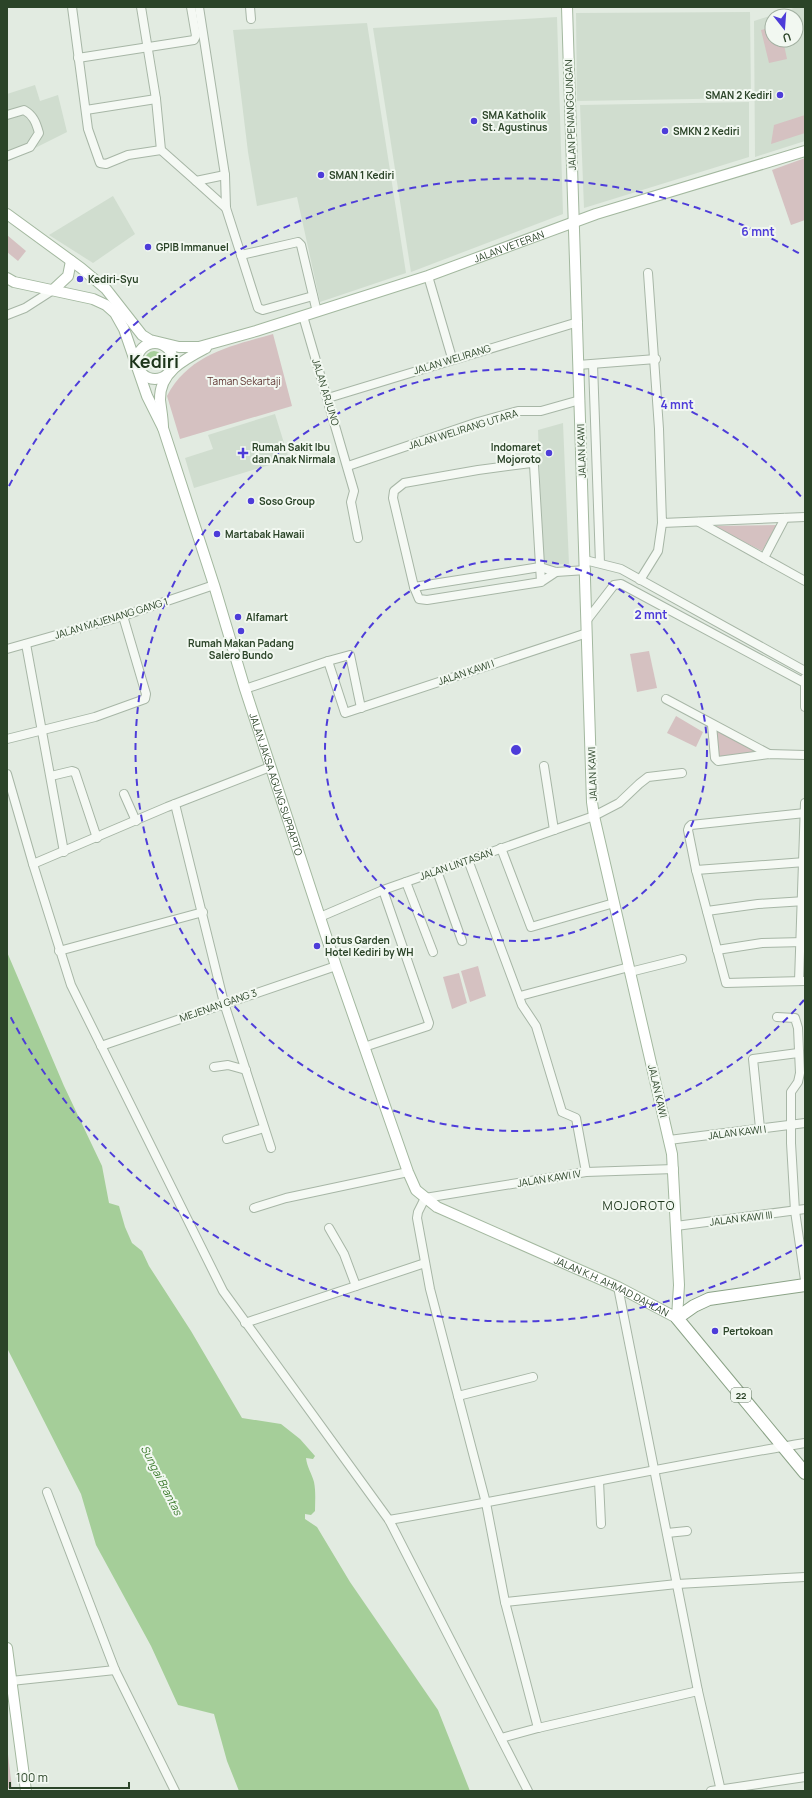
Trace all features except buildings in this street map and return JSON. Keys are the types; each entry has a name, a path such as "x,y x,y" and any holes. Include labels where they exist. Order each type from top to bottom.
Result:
{"highway":[{"path":"677,1318 694,1306 709,1299 805,1284"},
{"name":"JALAN K.H. AHMAD DAHLAN","path":"677,1318 805,1473"}],"main road":[{"name":"JALAN PENANGGUNGAN","path":"567,7 573,222"},
{"name":"JALAN VETERAN","path":"214,344 303,316 315,305 428,276 573,222 805,151"},
{"path":"7,214 106,289 142,335 168,347 172,356 173,365 161,392 163,428"},
{"name":"JALAN KAWI","path":"573,222 578,322 578,365 594,816 669,1140 674,1169 679,1285 677,1318"},
{"path":"53,290 68,276 71,261"},
{"path":"7,278 14,282 93,299 106,305 115,313 124,329 155,414 163,428"},
{"path":"149,343 159,343 180,347 214,344 193,355 168,374 160,378 150,378 142,374 137,366 137,357 141,348 149,343"},
{"name":"JALAN JAKSA AGUNG SUPRAPTO","path":"163,428 214,585 270,767 336,966 397,1138"},
{"name":"JALAN K.H. AHMAD DAHLAN","path":"397,1138 408,1172 416,1190 438,1207 618,1287 677,1318"},
{"path":"7,1648 26,1791"}],"street":[{"path":"72,7 78,58 92,143 101,164 106,164 128,155 161,150"},
{"path":"140,7 156,99 161,150 226,208"},
{"path":"78,58 195,40 196,36 191,7"},
{"path":"199,7 225,175 226,208 241,256 259,309 263,310 315,305 301,245 298,242 241,256"},
{"path":"250,7 251,20"},
{"path":"86,110 156,99"},
{"path":"7,115 24,110 33,118 39,133 30,147 7,156"},
{"path":"196,181 225,175"},
{"path":"640,580 658,551 662,523 656,359 648,272"},
{"path":"428,276 452,358"},
{"path":"7,315 25,308 53,290"},
{"name":"JALAN ARJUNO","path":"303,316 348,466 354,491 351,502 358,538"},
{"name":"JALAN WELIRANG","path":"328,398 452,358 578,322"},
{"path":"578,365 656,359"},
{"path":"593,364 600,563"},
{"name":"JALAN WELIRANG UTARA","path":"348,466 484,420 518,411 540,411 580,400"},
{"path":"541,582 534,465 531,463 478,470 404,483 394,491 393,498 414,587 418,597 422,600 541,582 556,572 600,563 621,569 805,672 805,707"},
{"path":"662,523 805,517"},
{"path":"764,558 785,518"},
{"path":"699,522 805,580"},
{"path":"414,587 540,567 556,572"},
{"path":"588,620 616,584 621,584 805,683"},
{"name":"JALAN MAJENANG GANG 1","path":"7,649 123,616 214,585"},
{"path":"660,604 665,594"},
{"path":"7,738 94,717 145,699 146,694 123,616"},
{"name":"JALAN KAWI I","path":"328,661 344,713 588,633"},
{"path":"26,644 64,852"},
{"path":"246,690 328,661 350,655 361,708"},
{"path":"666,699 768,754"},
{"path":"712,725 715,758 718,761 768,754 805,755"},
{"path":"544,766 554,830"},
{"path":"33,864 175,804 270,767"},
{"path":"51,776 72,771 75,772 97,838"},
{"name":"JALAN LINTASAN","path":"320,917 383,890 594,816 619,803 648,777 682,773"},
{"path":"7,774 59,950 71,985 223,1291 388,1520 528,1791"},
{"path":"124,794 136,821"},
{"path":"805,803 805,813 804,862 802,942 802,981 727,984 696,870 689,827 805,813"},
{"path":"175,804 203,912 224,1003 271,1148"},
{"path":"501,848 531,927 614,903"},
{"path":"468,860 494,933 525,1010 536,1026 562,1112 576,1118 586,1172"},
{"path":"696,870 804,862"},
{"path":"437,871 462,941"},
{"path":"406,882 433,952"},
{"path":"364,1047 428,1026 429,1023 383,890"},
{"path":"706,910 803,901"},
{"path":"59,950 203,912"},
{"path":"717,950 762,943 802,942"},
{"path":"520,996 682,959"},
{"name":"MEJENAN GANG 3","path":"101,1046 336,966"},
{"path":"777,1017 793,1017 796,1019 800,1073 798,1082 791,1092 792,1125 795,1211 805,1280"},
{"path":"760,1128 753,1059 798,1053"},
{"path":"214,1067 228,1065 246,1070"},
{"name":"JALAN KAWI I","path":"669,1140 760,1128 805,1124"},
{"path":"227,1139 264,1128"},
{"name":"JALAN KAWI IV","path":"425,1198 586,1172 674,1169"},
{"path":"254,1208 286,1198 408,1172"},
{"path":"425,1198 418,1212 417,1218 425,1263 486,1503 505,1602 538,1728"},
{"name":"JALAN KAWI III","path":"676,1226 805,1209"},
{"path":"329,1228 344,1254 356,1286"},
{"path":"245,1323 425,1263"},
{"path":"618,1287 698,1691 720,1790"},
{"path":"458,1396 533,1377"},
{"path":"388,1520 486,1503 654,1469 805,1443"},
{"path":"599,1481 601,1524"},
{"path":"47,1492 115,1670 175,1791"},
{"path":"667,1533 688,1531"},
{"path":"505,1602 677,1584 805,1577"},
{"path":"11,1681 115,1670"},
{"path":"501,1738 698,1691"},
{"path":"711,1791 805,1777"}],"shaded area":[{"name":"SMAN 2 Kediri","path":"805,7 805,141 755,157 754,21 764,18 764,48 804,48 804,8 794,8"},
{"path":"750,12 751,98 577,101 576,13"},
{"name":"SMA Katholik St. Agustinus","path":"557,17 563,214 411,272 373,28"},
{"name":"SMAN 1 Kediri","path":"367,23 406,273 320,302 297,197 257,206 248,152 233,30"},
{"path":"35,85 40,101 58,95 67,132 7,162 7,94"},
{"name":"SMKN 2 Kediri","path":"749,102 749,157 584,208 580,105"},
{"path":"113,196 135,234 93,263 49,235"},
{"name":"Rumah Sakit Ibu dan Anak Nirmala","path":"275,414 289,459 194,488 185,458 213,449 208,435"},
{"path":"563,423 569,564 543,565 538,430"}],"green space":[{"path":"764,29 764,42 761,30"},
{"path":"765,48 785,48 787,59 769,63"},
{"path":"805,115 805,133 771,144 774,125"},
{"path":"805,158 805,220 791,225 772,170"},
{"path":"7,235 26,251 18,261 7,252"},
{"name":"Taman Sekartaji","path":"273,334 292,406 180,439 167,396 176,382 187,370 212,354"},
{"path":"777,525 762,551 713,526"},
{"path":"649,651 657,688 637,692 630,654"},
{"path":"676,716 703,732 696,747 667,733"},
{"path":"715,730 760,752 718,757"},
{"path":"478,966 486,996 470,1002 461,971"},
{"path":"459,973 467,1003 452,1009 443,977"},
{"path":"7,1746 12,1788 7,1788"}],"water":[{"path":"154,351 160,354 163,360 160,366 154,369 148,366 145,360 148,354"},
{"name":"Sungai Brantas","path":"7,952 64,1086 102,1166 109,1203 119,1206 125,1227 132,1243 142,1251 149,1266 191,1331 242,1418 281,1424 300,1439 315,1456 313,1459 306,1458 314,1482 315,1511 311,1515 305,1514 305,1519 317,1527 350,1582 438,1710 470,1791 239,1791 227,1761 214,1714 178,1705 151,1646 96,1545 81,1494 7,1348"}],"place":[{"name":"SMAN 2 Kediri","path":"780,95"},
{"name":"SMA Katholik St. Agustinus","path":"474,121"},
{"name":"SMKN 2 Kediri","path":"665,131"},
{"name":"SMAN 1 Kediri","path":"321,175"},
{"name":"GPIB Immanuel","path":"148,247"},
{"name":"Kediri-Syu","path":"80,279"},
{"name":"Rumah Sakit Ibu dan Anak Nirmala","path":"243,453"},
{"name":"Indomaret Mojoroto","path":"549,453"},
{"name":"Soso Group","path":"251,501"},
{"name":"Martabak Hawaii","path":"217,534"},
{"name":"Alfamart","path":"238,617"},
{"name":"Rumah Makan Padang Salero Bundo","path":"241,631"},
{"name":"Lotus Garden Hotel Kediri by WH","path":"317,946"},
{"name":"Pertokoan","path":"715,1331"}],"district":[{"name":"Kediri","path":"154,361"},
{"name":"MOJOROTO","path":"639,1205"}]}
